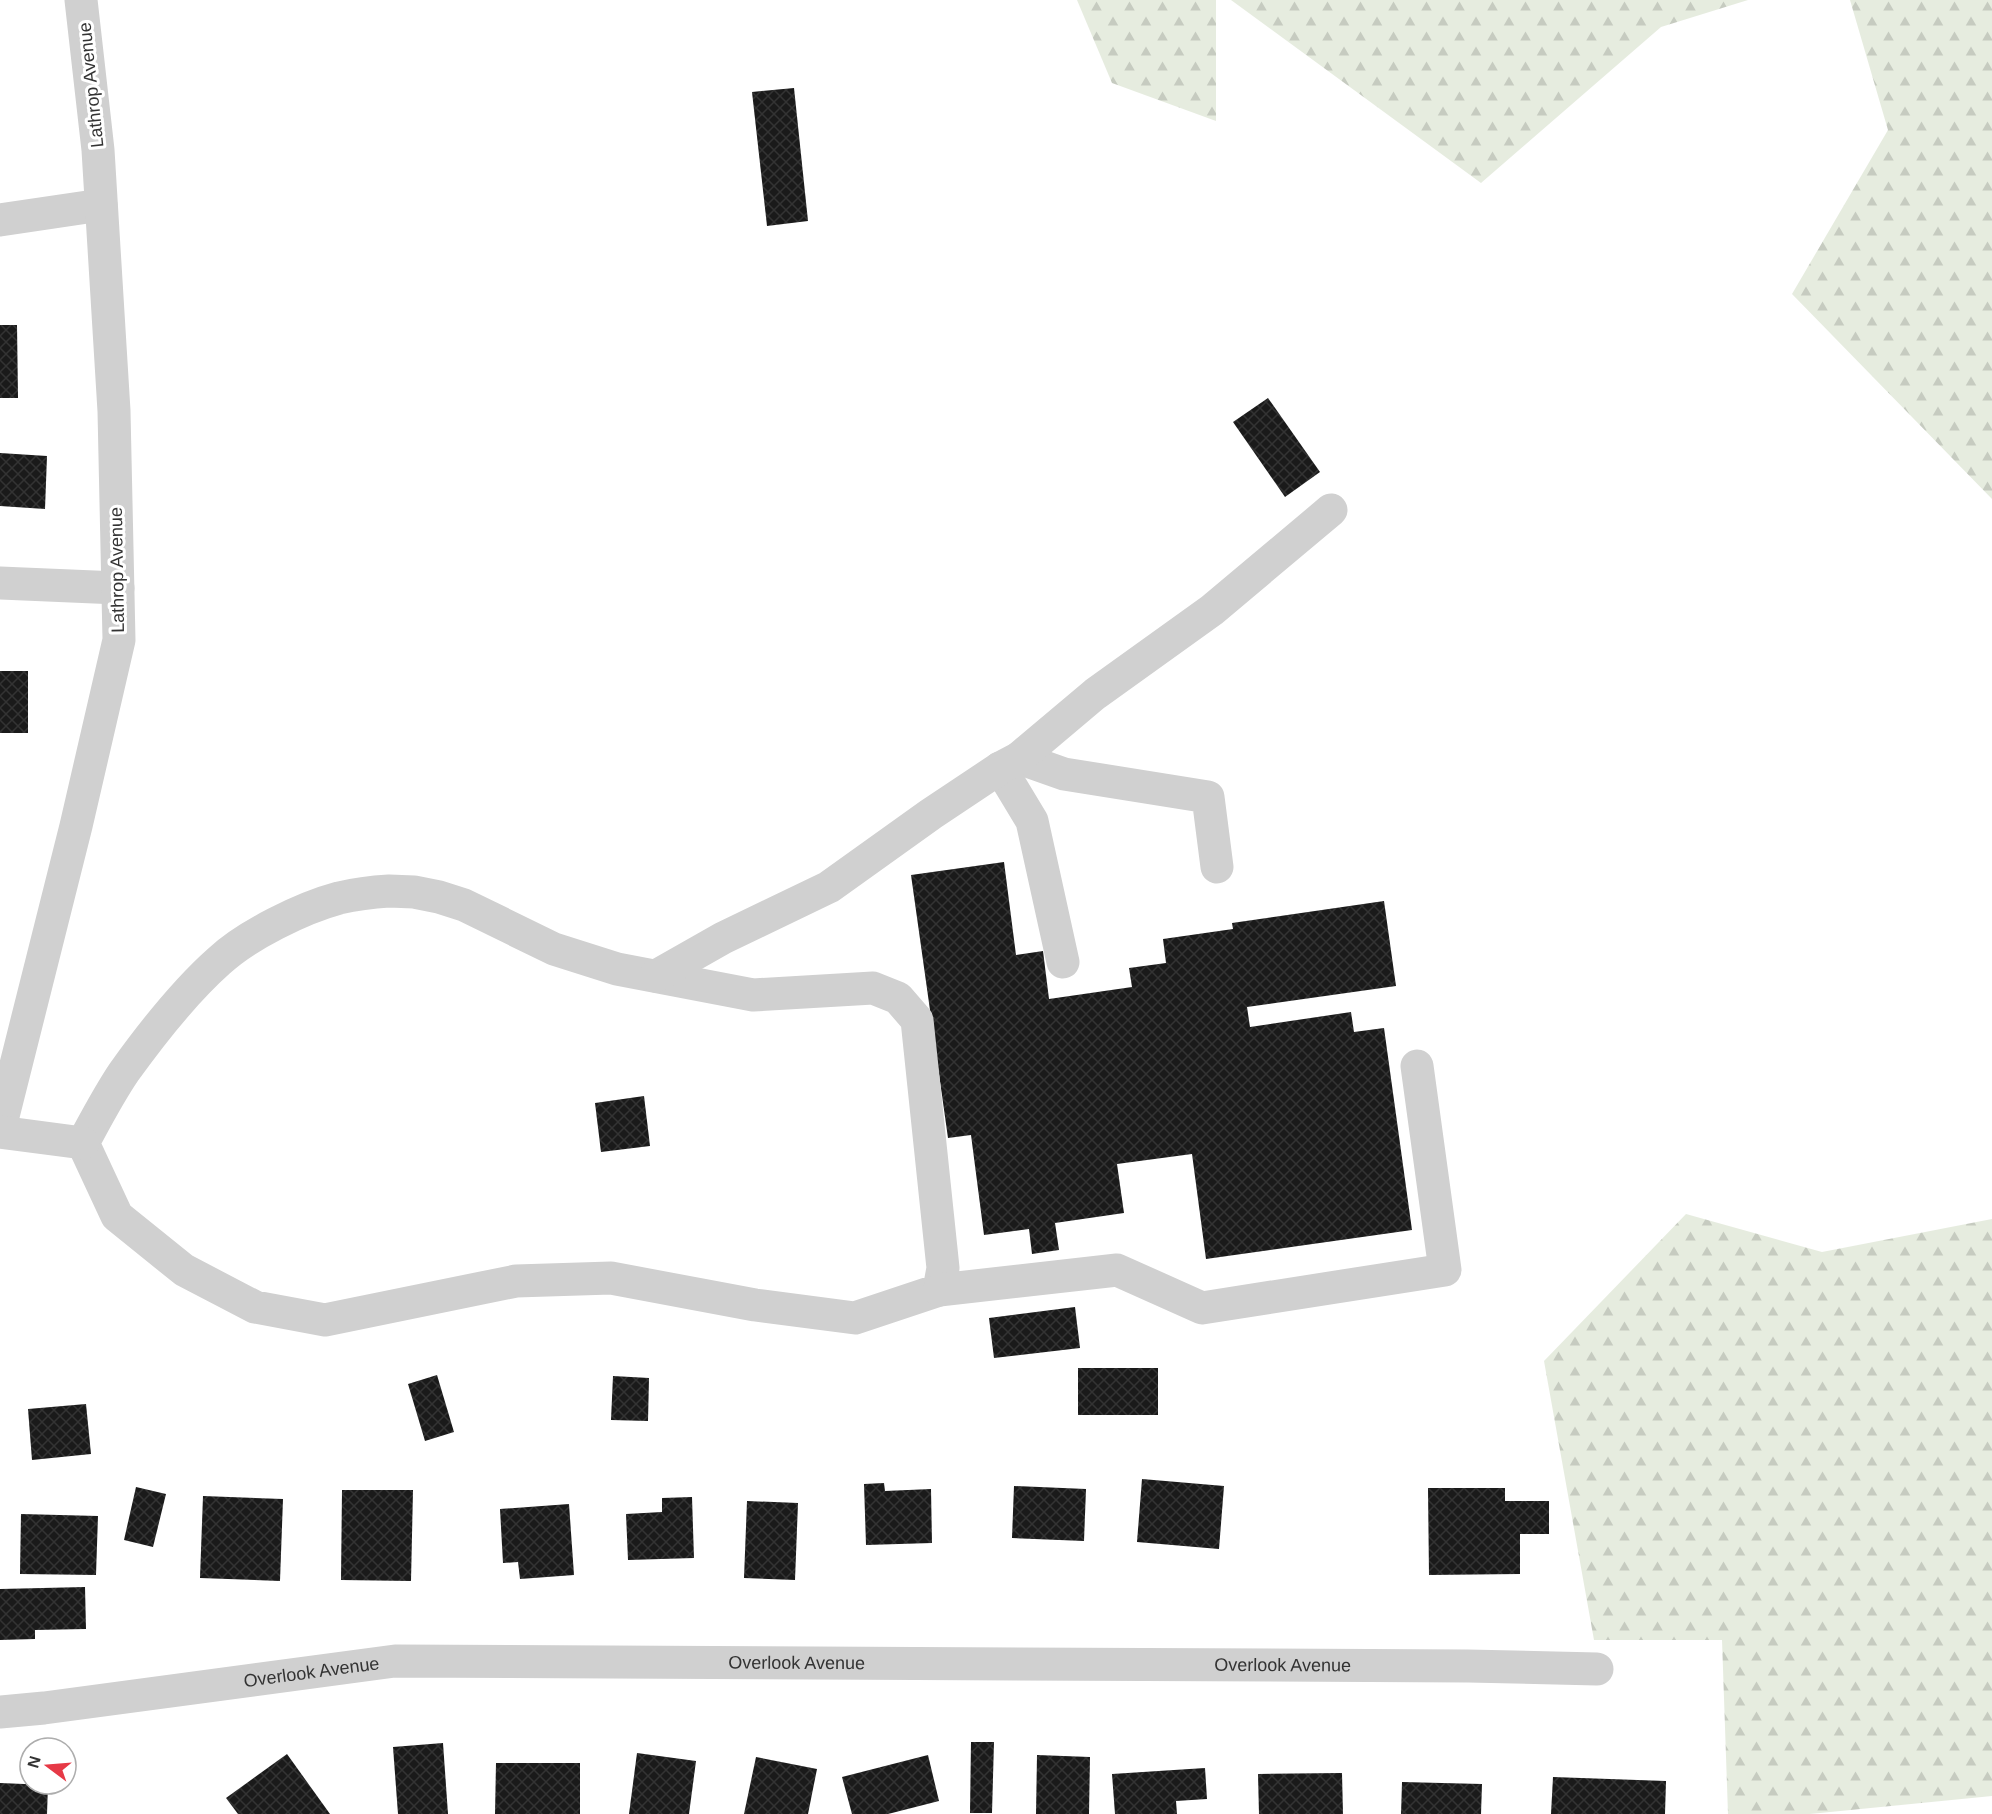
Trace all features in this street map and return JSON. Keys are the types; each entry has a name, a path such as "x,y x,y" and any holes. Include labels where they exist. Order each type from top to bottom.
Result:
{"street":[{"name":"Lathrop Avenue","path":"1,1125 76,826 119,640 114,411 98,150 81,0"},
{"path":"0,220 101,205"},
{"path":"656,976 723,938 829,887 931,814 1010,763 1095,694 1212,610 1331,510"},
{"path":"0,583 118,588"},
{"path":"1010,763 1208,797 1217,867"},
{"path":"1010,763 1032,821 1063,962"},
{"path":"83,1143 123,1073 184,995 220,959 263,931 338,899 364,893 414,892 464,905 554,949 617,969 753,995 873,988 898,998 917,1020 943,1268 939,1290"},
{"path":"83,1143 117,1216 184,1270 255,1307 326,1320 516,1281 611,1278 755,1305 855,1318 939,1290 1117,1270 1202,1308 1445,1270 1417,1066"},
{"path":"1,1125 83,1143"},
{"name":"Overlook Avenue","path":"0,1712 395,1661 1468,1665 1597,1669"}],"green space":[{"path":"1077,0 1216,0 1216,121 1112,83"},
{"path":"1231,0 1748,0 1661,27 1481,183"},
{"path":"1850,0 1992,0 1992,499 1792,294 1888,130"},
{"path":"1686,1214 1822,1252 1992,1219 1992,1796 1810,1814 1728,1814 1722,1640 1594,1640 1544,1361"}],"building":[{"path":"794,88 808,221 767,226 752,92"},
{"path":"0,325 17,325 18,398 0,398"},
{"path":"1268,398 1320,472 1285,497 1233,422"},
{"path":"0,453 47,456 45,509 0,506"},
{"path":"0,671 28,671 28,733 0,733"},
{"path":"1004,862 1016,955 1043,951 1049,999 1132,987 1129,968 1166,963 1163,939 1233,929 1232,923 1384,901 1396,986 1247,1007 1250,1027 1351,1012 1354,1032 1384,1028 1412,1230 1206,1259 1192,1154 1117,1164 1124,1213 1055,1223 1059,1250 1032,1254 1029,1229 984,1235 971,1135 948,1138 911,875"},
{"path":"644,1096 650,1146 601,1152 595,1103"},
{"path":"1075,1307 1080,1348 994,1358 989,1318"},
{"path":"1078,1368 1158,1368 1158,1415 1078,1415"},
{"path":"437,1375 454,1432 425,1441 408,1384"},
{"path":"613,1376 649,1378 648,1421 611,1420"},
{"path":"86,1404 91,1454 32,1460 28,1409"},
{"path":"1142,1479 1224,1486 1219,1549 1137,1542"},
{"path":"884,1483 885,1491 931,1489 932,1543 866,1545 864,1484"},
{"path":"1014,1486 1086,1489 1084,1541 1012,1538"},
{"path":"136,1487 166,1494 153,1547 124,1540"},
{"path":"1428,1488 1505,1488 1505,1501 1549,1501 1549,1534 1520,1534 1520,1574 1429,1575"},
{"path":"342,1490 413,1490 411,1581 341,1580"},
{"path":"203,1496 283,1499 280,1581 200,1578"},
{"path":"692,1497 694,1558 628,1560 626,1514 662,1512 662,1498"},
{"path":"747,1501 798,1503 795,1580 744,1578"},
{"path":"569,1504 574,1575 520,1579 518,1562 503,1563 500,1509"},
{"path":"21,1514 98,1516 96,1575 20,1574"},
{"path":"85,1587 86,1629 35,1630 35,1639 0,1640 0,1589"},
{"path":"971,1742 994,1742 992,1813 970,1813"},
{"path":"443,1743 448,1814 398,1814 393,1747"},
{"path":"637,1753 696,1761 689,1814 629,1814"},
{"path":"287,1754 330,1814 238,1814 226,1798"},
{"path":"928,1755 939,1801 888,1814 852,1814 842,1777"},
{"path":"1037,1755 1090,1757 1089,1814 1036,1814"},
{"path":"756,1757 817,1769 808,1814 744,1814"},
{"path":"496,1763 580,1763 580,1814 495,1814"},
{"path":"1205,1768 1207,1799 1176,1801 1177,1814 1115,1814 1112,1774"},
{"path":"1342,1773 1343,1814 1259,1814 1258,1774"},
{"path":"1553,1777 1666,1781 1665,1814 1551,1814"},
{"path":"1402,1782 1482,1784 1481,1814 1401,1814"},
{"path":"0,1783 18,1784 18,1796 48,1796 47,1814 0,1814"}]}
